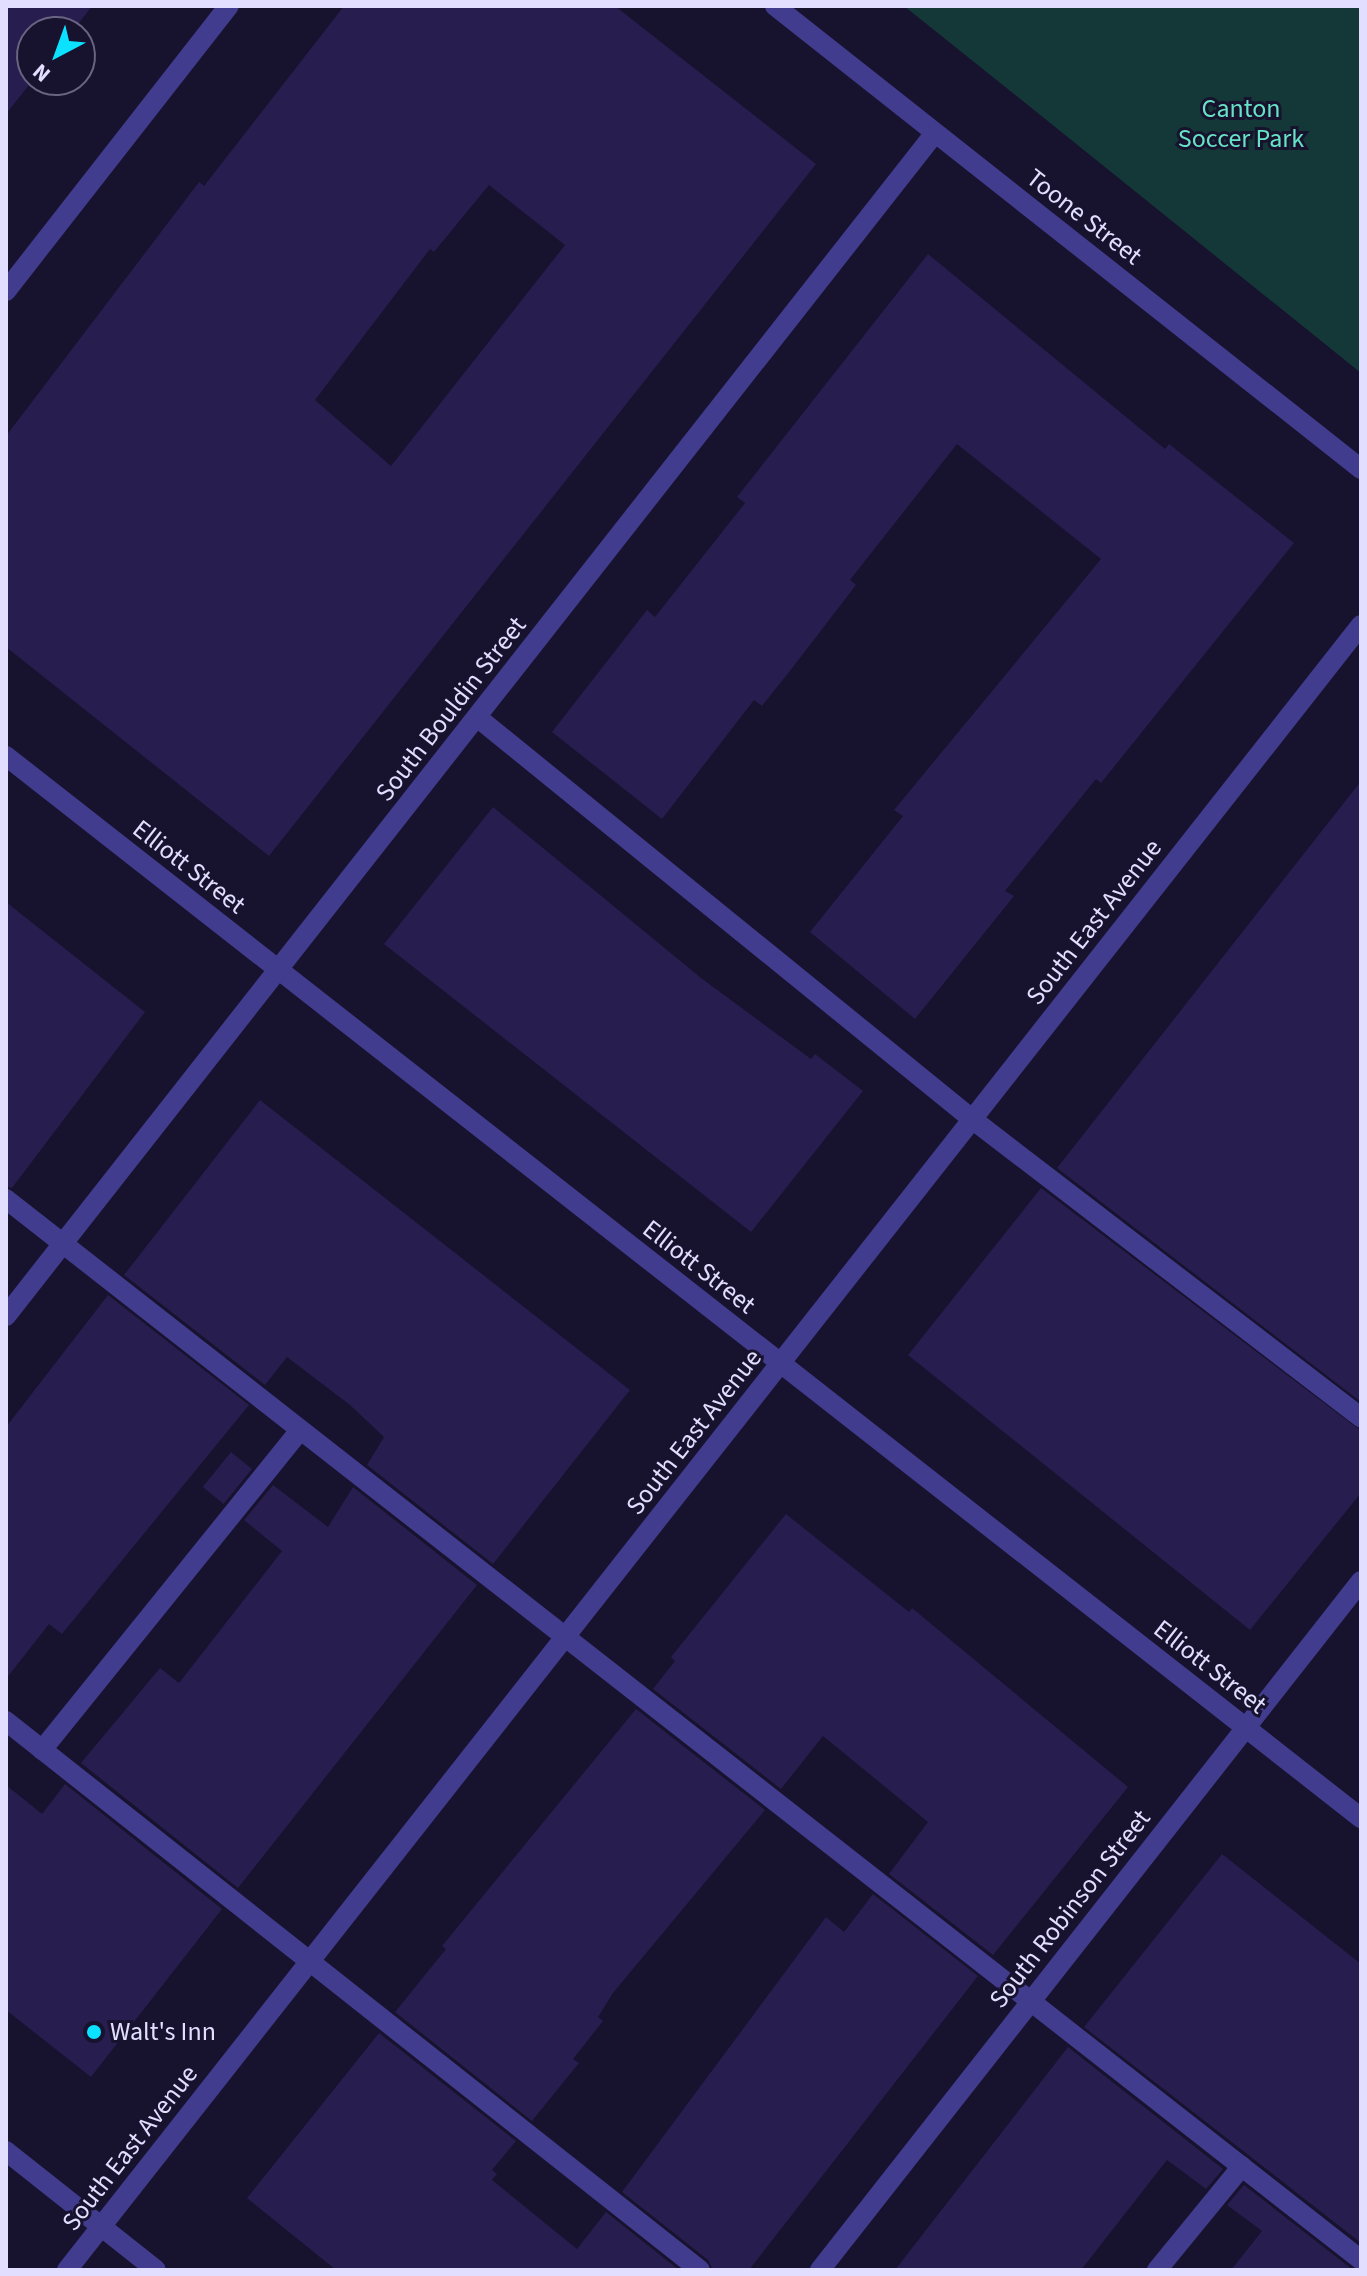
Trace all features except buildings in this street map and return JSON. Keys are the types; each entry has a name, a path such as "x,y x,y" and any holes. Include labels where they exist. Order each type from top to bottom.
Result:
{"street":[{"path":"6,291 229,6"},
{"name":"Toone Street","path":"775,6 1361,469"},
{"name":"South Bouldin Street","path":"6,1316 935,133"},
{"name":"South East Avenue","path":"67,2270 1361,625"},
{"path":"477,717 972,1119 1361,1418"},
{"name":"Elliott Street","path":"6,756 1361,1818"},
{"path":"6,1199 1361,2260"},
{"path":"42,1750 300,1430"},
{"name":"South Robinson Street","path":"820,2270 1361,1581"},
{"path":"6,1721 700,2270"},
{"path":"6,2151 156,2270"},
{"path":"1157,2270 1242,2166"}],"green space":[{"name":"Canton Soccer Park","path":"904,6 1361,6 1361,373 1014,94"}],"place":[{"name":"Walt's Inn","path":"94,2032"}]}
